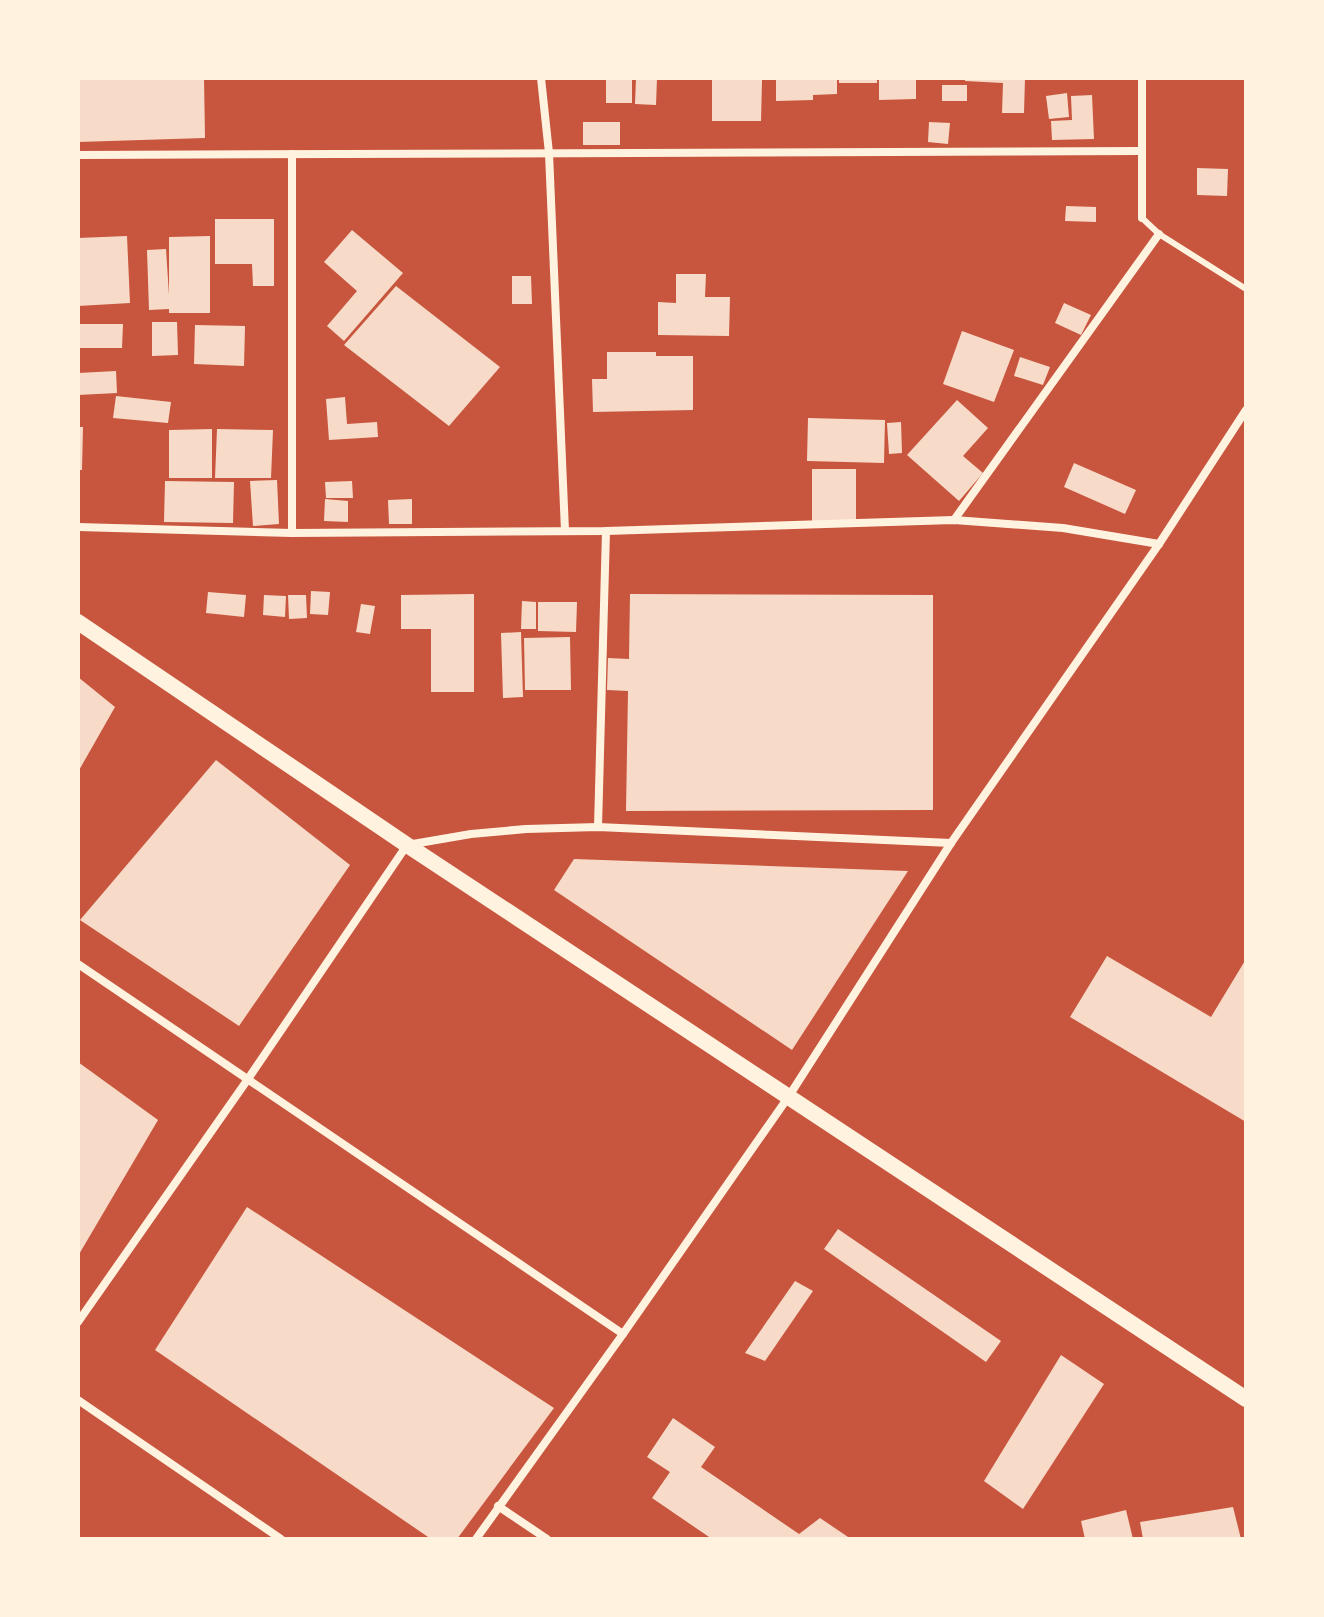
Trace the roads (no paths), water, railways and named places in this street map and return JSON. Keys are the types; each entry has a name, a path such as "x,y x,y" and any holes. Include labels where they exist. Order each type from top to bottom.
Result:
{"main road":[{"path":"78,622 407,845 1246,1399"}],"street":[{"path":"541,78 549,153 565,531"},
{"path":"1142,78 1142,218"},
{"path":"78,155 1142,151"},
{"path":"292,154 292,533"},
{"path":"954,520 1159,234"},
{"path":"476,1539 789,1096 951,843 1159,544 1246,410"},
{"path":"78,527 292,533 606,531 954,520 1063,528 1159,544"},
{"path":"598,827 606,531"},
{"path":"78,1322 407,845 498,832 598,827 951,843"},
{"path":"78,964 623,1334"},
{"path":"78,1400 281,1539"},
{"path":"498,1506 547,1539"}],"lane":[{"path":"1142,218 1159,234 1246,289"}]}
